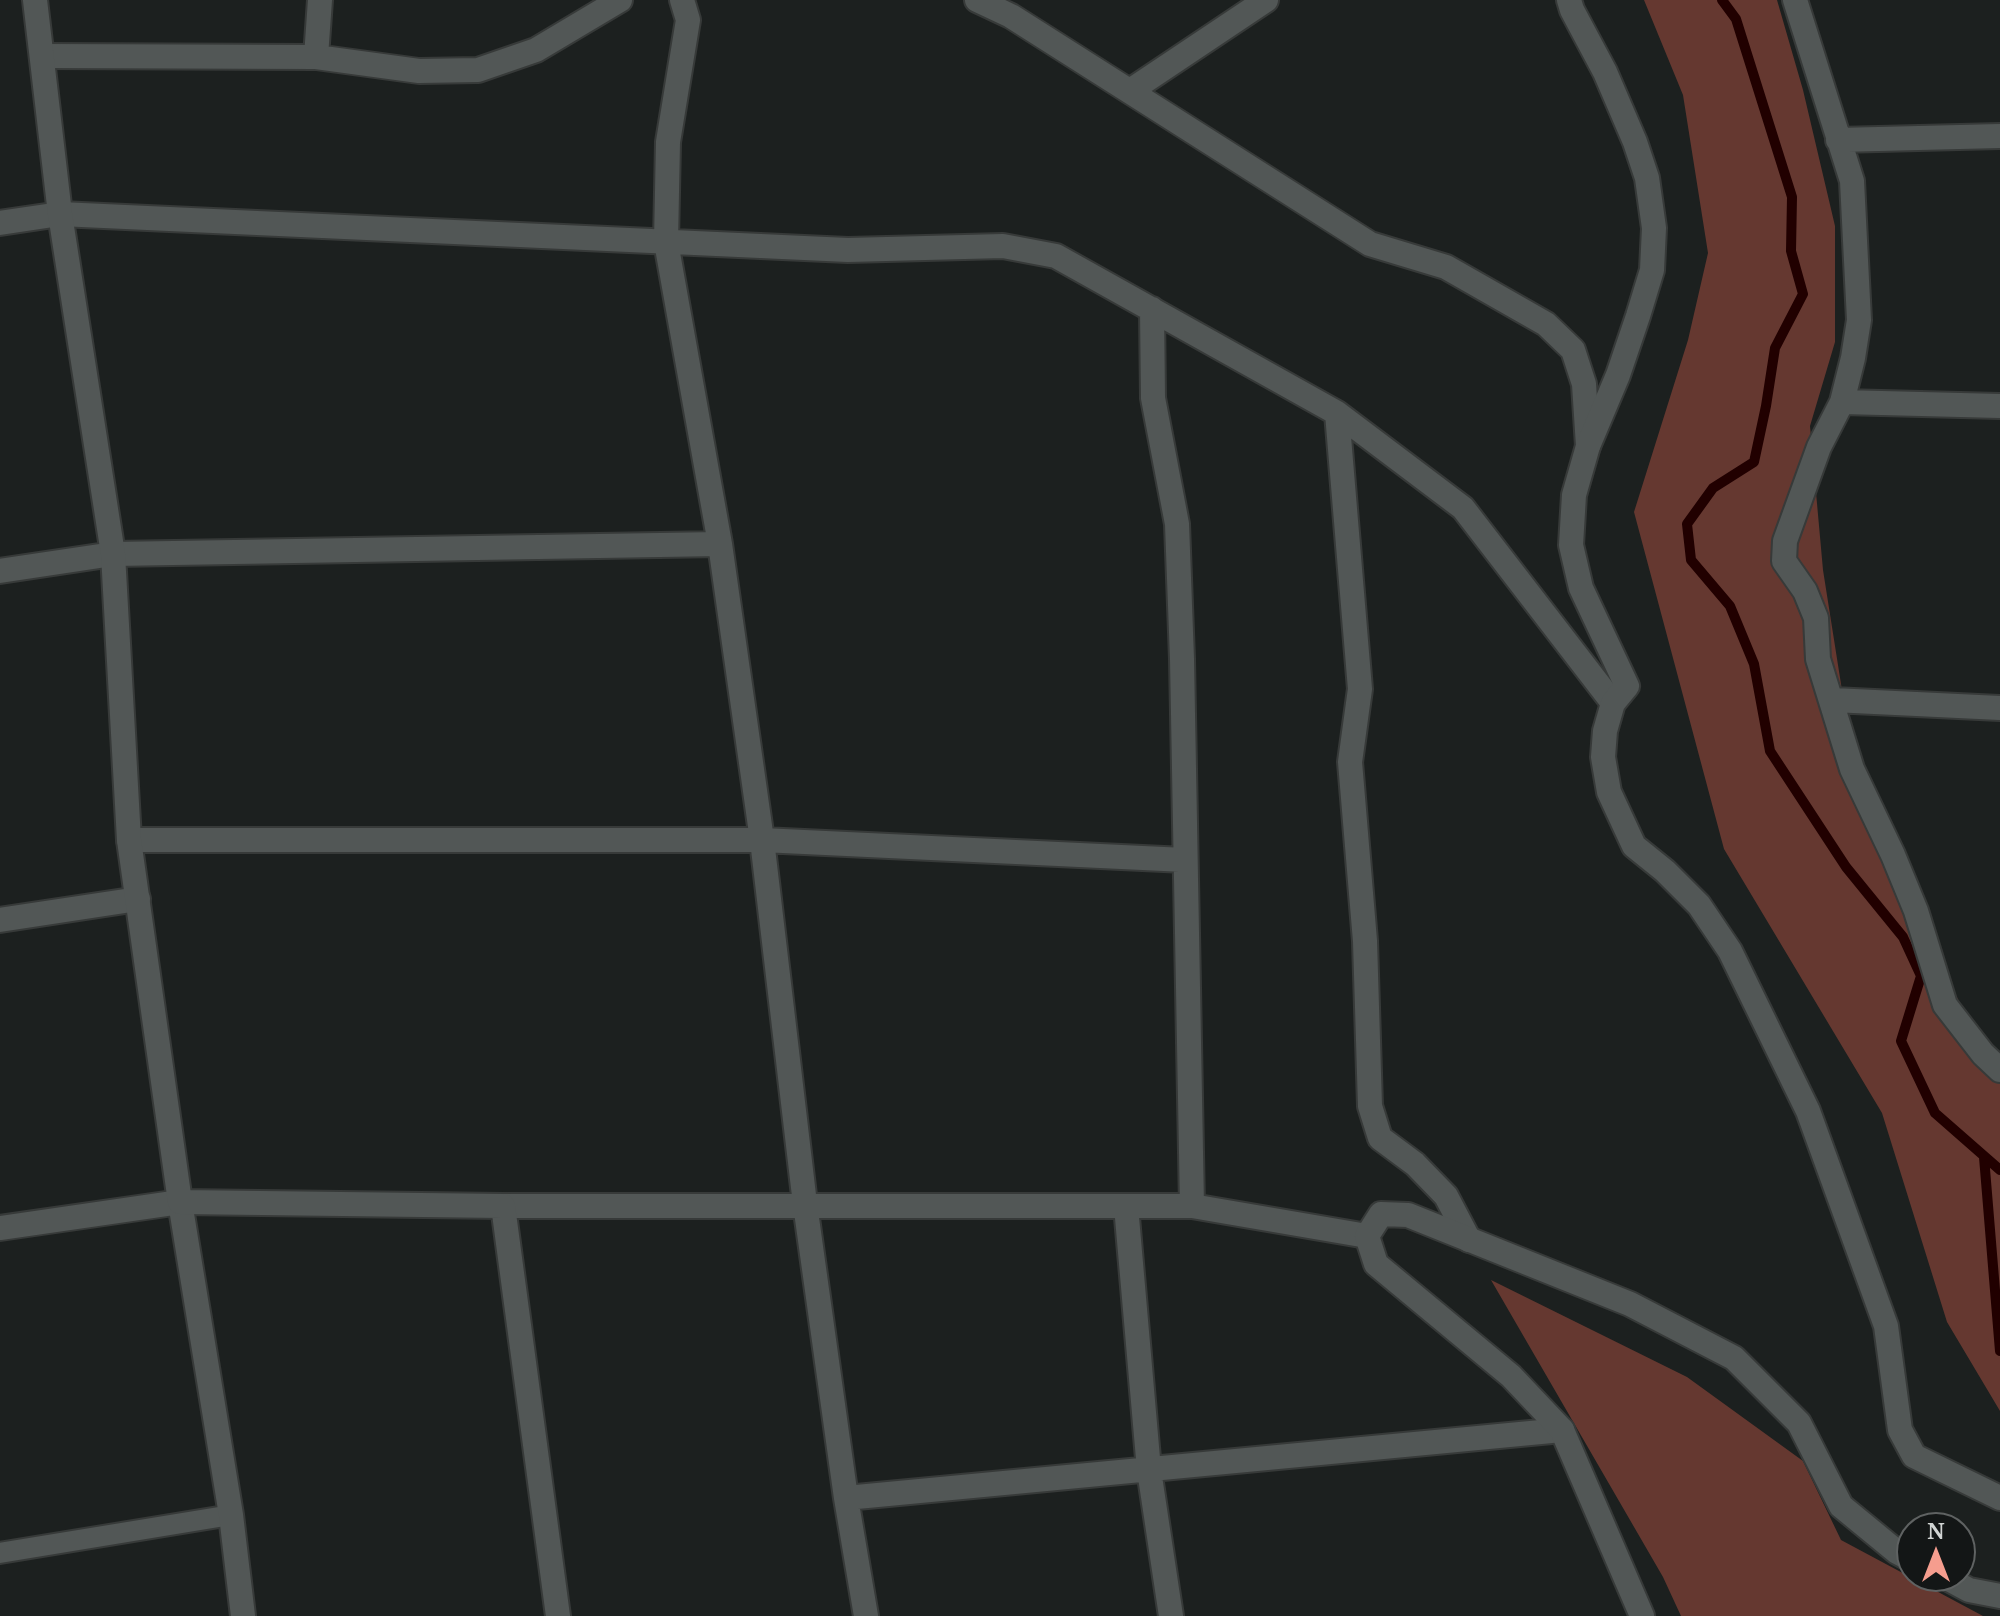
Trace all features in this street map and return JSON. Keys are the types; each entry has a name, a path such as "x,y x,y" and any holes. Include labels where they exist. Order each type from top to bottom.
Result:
{"street":[{"path":"35,0 60,214 113,554 129,840 180,1202 231,1515 243,1616"},
{"path":"316,57 320,0"},
{"path":"42,56 316,57 419,71 478,70 536,50 620,0"},
{"path":"682,0 688,20 668,142 666,242 720,544 762,840 805,1204 846,1498 866,1616"},
{"path":"977,0 1011,16 1370,244 1446,267 1546,324 1573,350 1584,384 1588,446"},
{"path":"1130,91 1266,0"},
{"path":"1569,0 1635,142 1647,178 1654,228 1652,270 1618,375 1588,446 1574,495 1571,545 1581,588 1627,686 1613,703 1605,731 1603,757 1609,792 1634,846 1699,905 1730,951 1808,1111 1886,1326 1900,1430 1914,1456 2000,1498"},
{"path":"1795,0 1852,181 1859,307 1853,358 1842,402 1819,447 1785,541 1784,561 1805,591 1816,618 1818,659 1852,769 1916,911 1945,1005 1983,1054 2000,1070"},
{"path":"1838,140 2000,136"},
{"path":"0,223 60,214 848,250 1003,246 1056,256 1337,413 1463,508 1613,703"},
{"path":"1152,309 1153,398 1177,524 1192,1206"},
{"path":"1842,402 2000,406"},
{"path":"1337,413 1360,689 1350,762 1365,941 1370,1106 1380,1138 1415,1164 1446,1196 1469,1240"},
{"path":"0,571 113,554 720,544"},
{"path":"1833,700 2000,708"},
{"path":"129,840 762,840 1185,860"},
{"path":"0,920 138,899"},
{"path":"0,1228 180,1202 503,1206 1192,1206 1367,1236"},
{"path":"503,1206 558,1616"},
{"path":"1126,1206 1149,1470 1171,1616"},
{"path":"1367,1236 1381,1214 1408,1215 1630,1304 1734,1358 1799,1423 1841,1506 1896,1551"},
{"path":"1367,1236 1376,1264 1511,1376 1562,1430 1642,1616"},
{"path":"846,1498 1562,1430"},
{"path":"1976,1591 2000,1596"}],"lane":[{"path":"0,1553 231,1515"}],"shaded area":[{"path":"1644,0 1777,0 1803,90 1835,226 1835,342 1810,426 1823,570 1859,798 1980,1044 2000,1071 2000,1411 1947,1322 1882,1113 1724,849 1634,512 1688,340 1708,253 1683,95"},
{"path":"1491,1280 1687,1377 1803,1461 1841,1540 1896,1569 1896,1592 1938,1592 1983,1616 1681,1616 1663,1577"}],"waterway":[{"path":"1722,0 1736,19 1792,197 1791,251 1803,294 1775,348 1754,462 1713,488 1687,524 1691,560 1730,606 1754,664 1770,751 1846,867 1903,937 1921,976 1901,1041 1935,1113 2000,1170"},
{"path":"1984,1157 2000,1351"}]}
